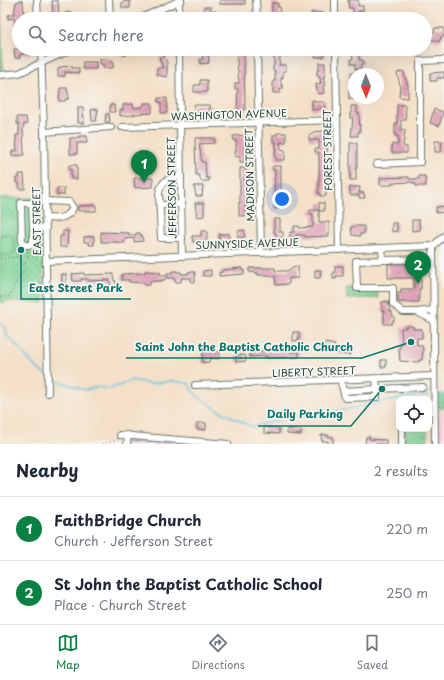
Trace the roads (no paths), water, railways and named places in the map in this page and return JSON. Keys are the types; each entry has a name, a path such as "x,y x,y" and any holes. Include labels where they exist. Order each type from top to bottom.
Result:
{"street":[{"path":"37,0 38,12"},
{"path":"109,0 110,12"},
{"path":"154,12 180,0 179,12"},
{"path":"256,0 257,12"},
{"path":"335,0 335,12"},
{"name":"EAST STREET","path":"41,56 46,218 45,258 48,393"},
{"path":"0,75 18,73 56,56"},
{"name":"JEFFERSON STREET","path":"179,56 182,256"},
{"name":"MADISON STREET","path":"257,56 261,253"},
{"name":"FOREST STREET","path":"336,56 339,250"},
{"path":"377,164 420,162 420,61 444,60"},
{"name":"WASHINGTON AVENUE","path":"122,127 337,120"},
{"path":"44,132 111,127"},
{"path":"181,176 164,182 160,187 160,205 161,238 182,238"},
{"path":"45,200 70,198"},
{"path":"45,200 65,200 72,204 73,208 71,212 60,218 46,218"},
{"path":"21,203 32,203 33,228 33,245 22,245 21,203"},
{"path":"160,205 182,204"},
{"path":"33,228 46,228"},
{"path":"435,444 433,246 444,236"},
{"name":"SUNNYSIDE AVENUE","path":"45,258 182,256 433,246"},
{"path":"382,248 382,260"},
{"path":"433,259 356,261 357,288 392,288 393,304 403,312 433,310"},
{"path":"417,312 433,320"},
{"name":"LIBERTY STREET","path":"195,385 434,376"},
{"path":"376,378 377,390"},
{"path":"341,380 341,385 344,391 424,387"},
{"path":"402,432 402,444"},
{"path":"120,435 139,436 156,441 228,444"},
{"path":"127,444 128,435"},
{"path":"139,436 139,443"}],"waterway":[{"path":"0,324 6,328 7,336 34,366 45,374"},
{"path":"52,379 85,390 98,387 110,389 133,380 149,384 171,381 188,383 195,394 218,410 252,427 288,417 334,412 408,397 430,395"},
{"path":"437,395 444,395"}],"place":[{"name":"FaithBridge Church","path":"144,183"},
{"name":"East Street Park","path":"21,250"},
{"name":"St John the Baptist Catholic School","path":"418,284"},
{"name":"Saint John the Baptist Catholic Church","path":"411,342"},
{"name":"Daily Parking","path":"382,389"}]}
